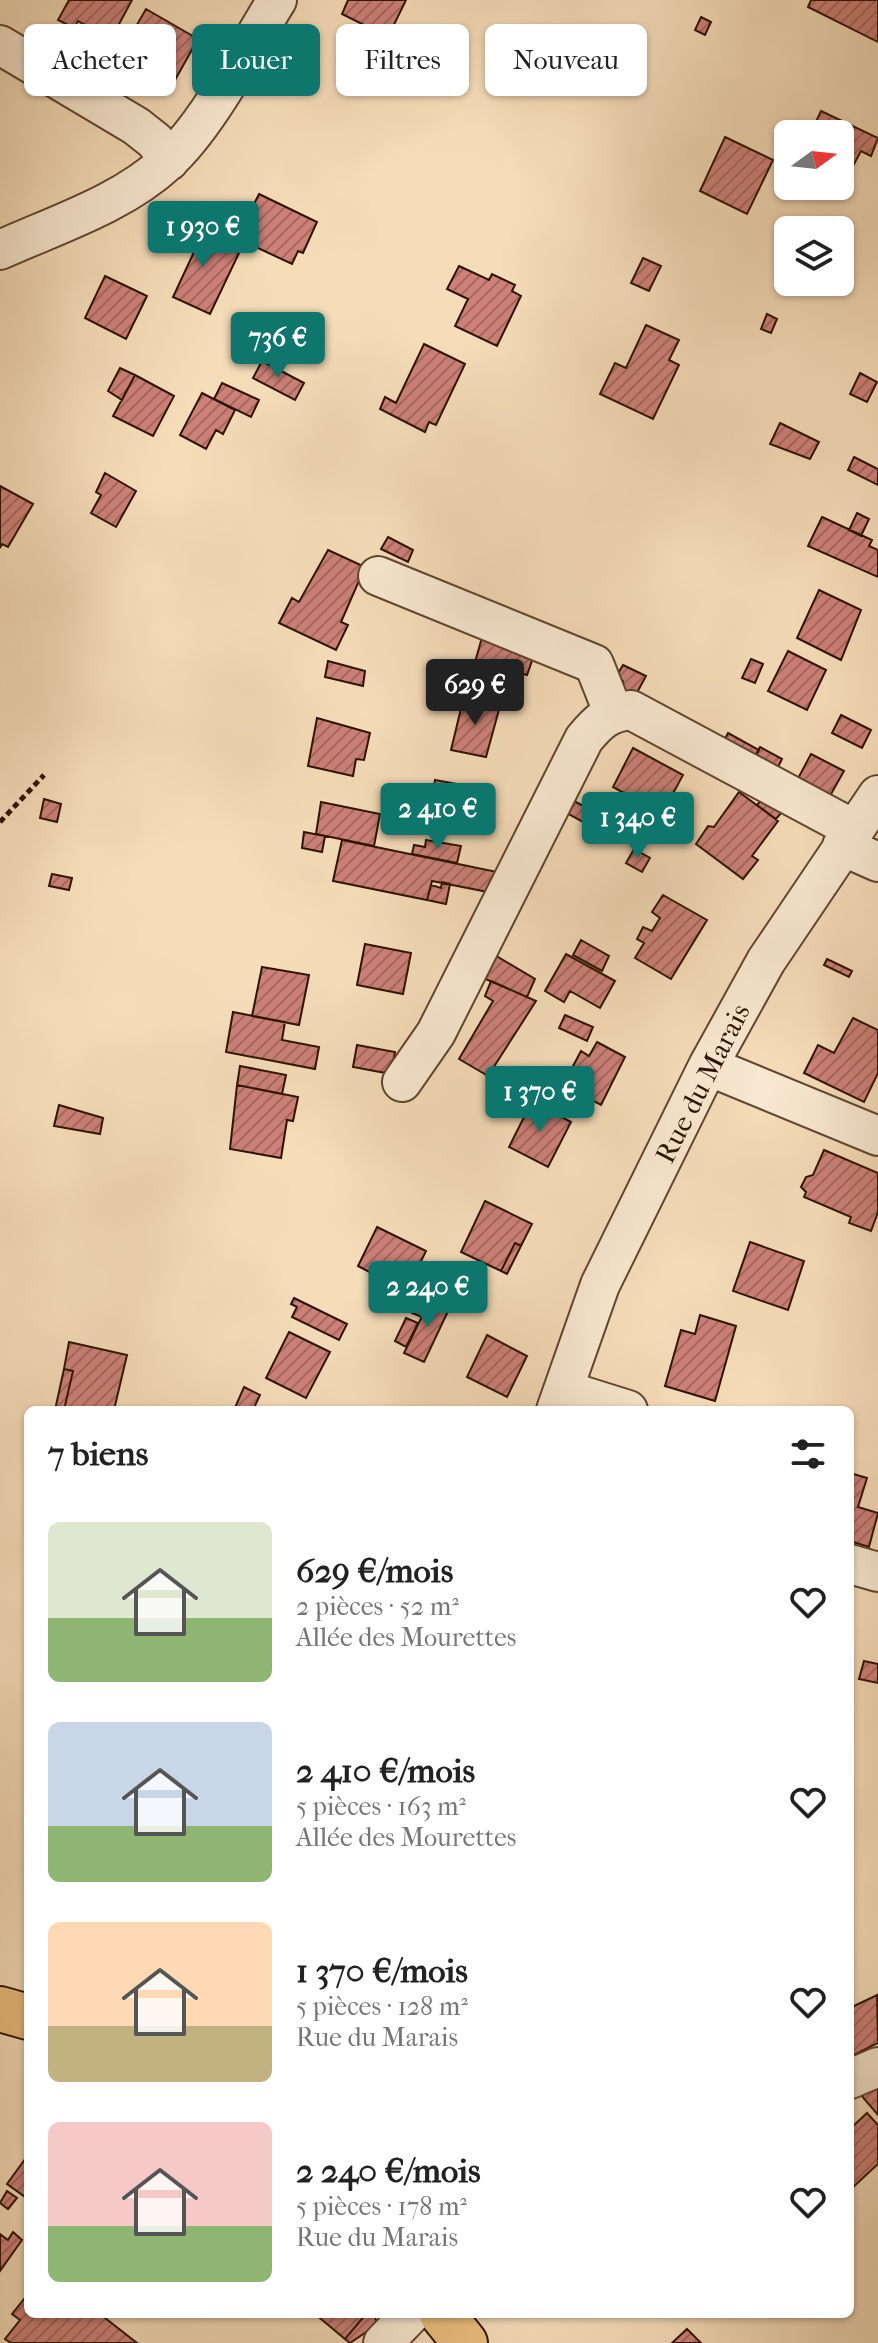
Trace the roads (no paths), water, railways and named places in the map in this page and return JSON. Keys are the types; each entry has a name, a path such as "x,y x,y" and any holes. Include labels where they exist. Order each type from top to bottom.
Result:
{"main road":[{"path":"0,2009 24,2016"},
{"path":"445,2318 465,2343"}],"street":[{"path":"0,250 134,187 169,161 208,108 277,0"},
{"path":"0,45 136,126 155,141 169,161"},
{"path":"378,576 594,664 613,712"},
{"path":"402,1082 436,1033 584,739 599,721 613,712 631,710 848,838 878,862"},
{"name":"Rue du Marais","path":"601,1406 560,1400 600,1285 708,1066 766,961 878,795"},
{"path":"708,1066 878,1136"},
{"path":"854,1565 878,1572"},
{"path":"854,2077 878,2067"},
{"path":"383,2343 407,2318"}]}
